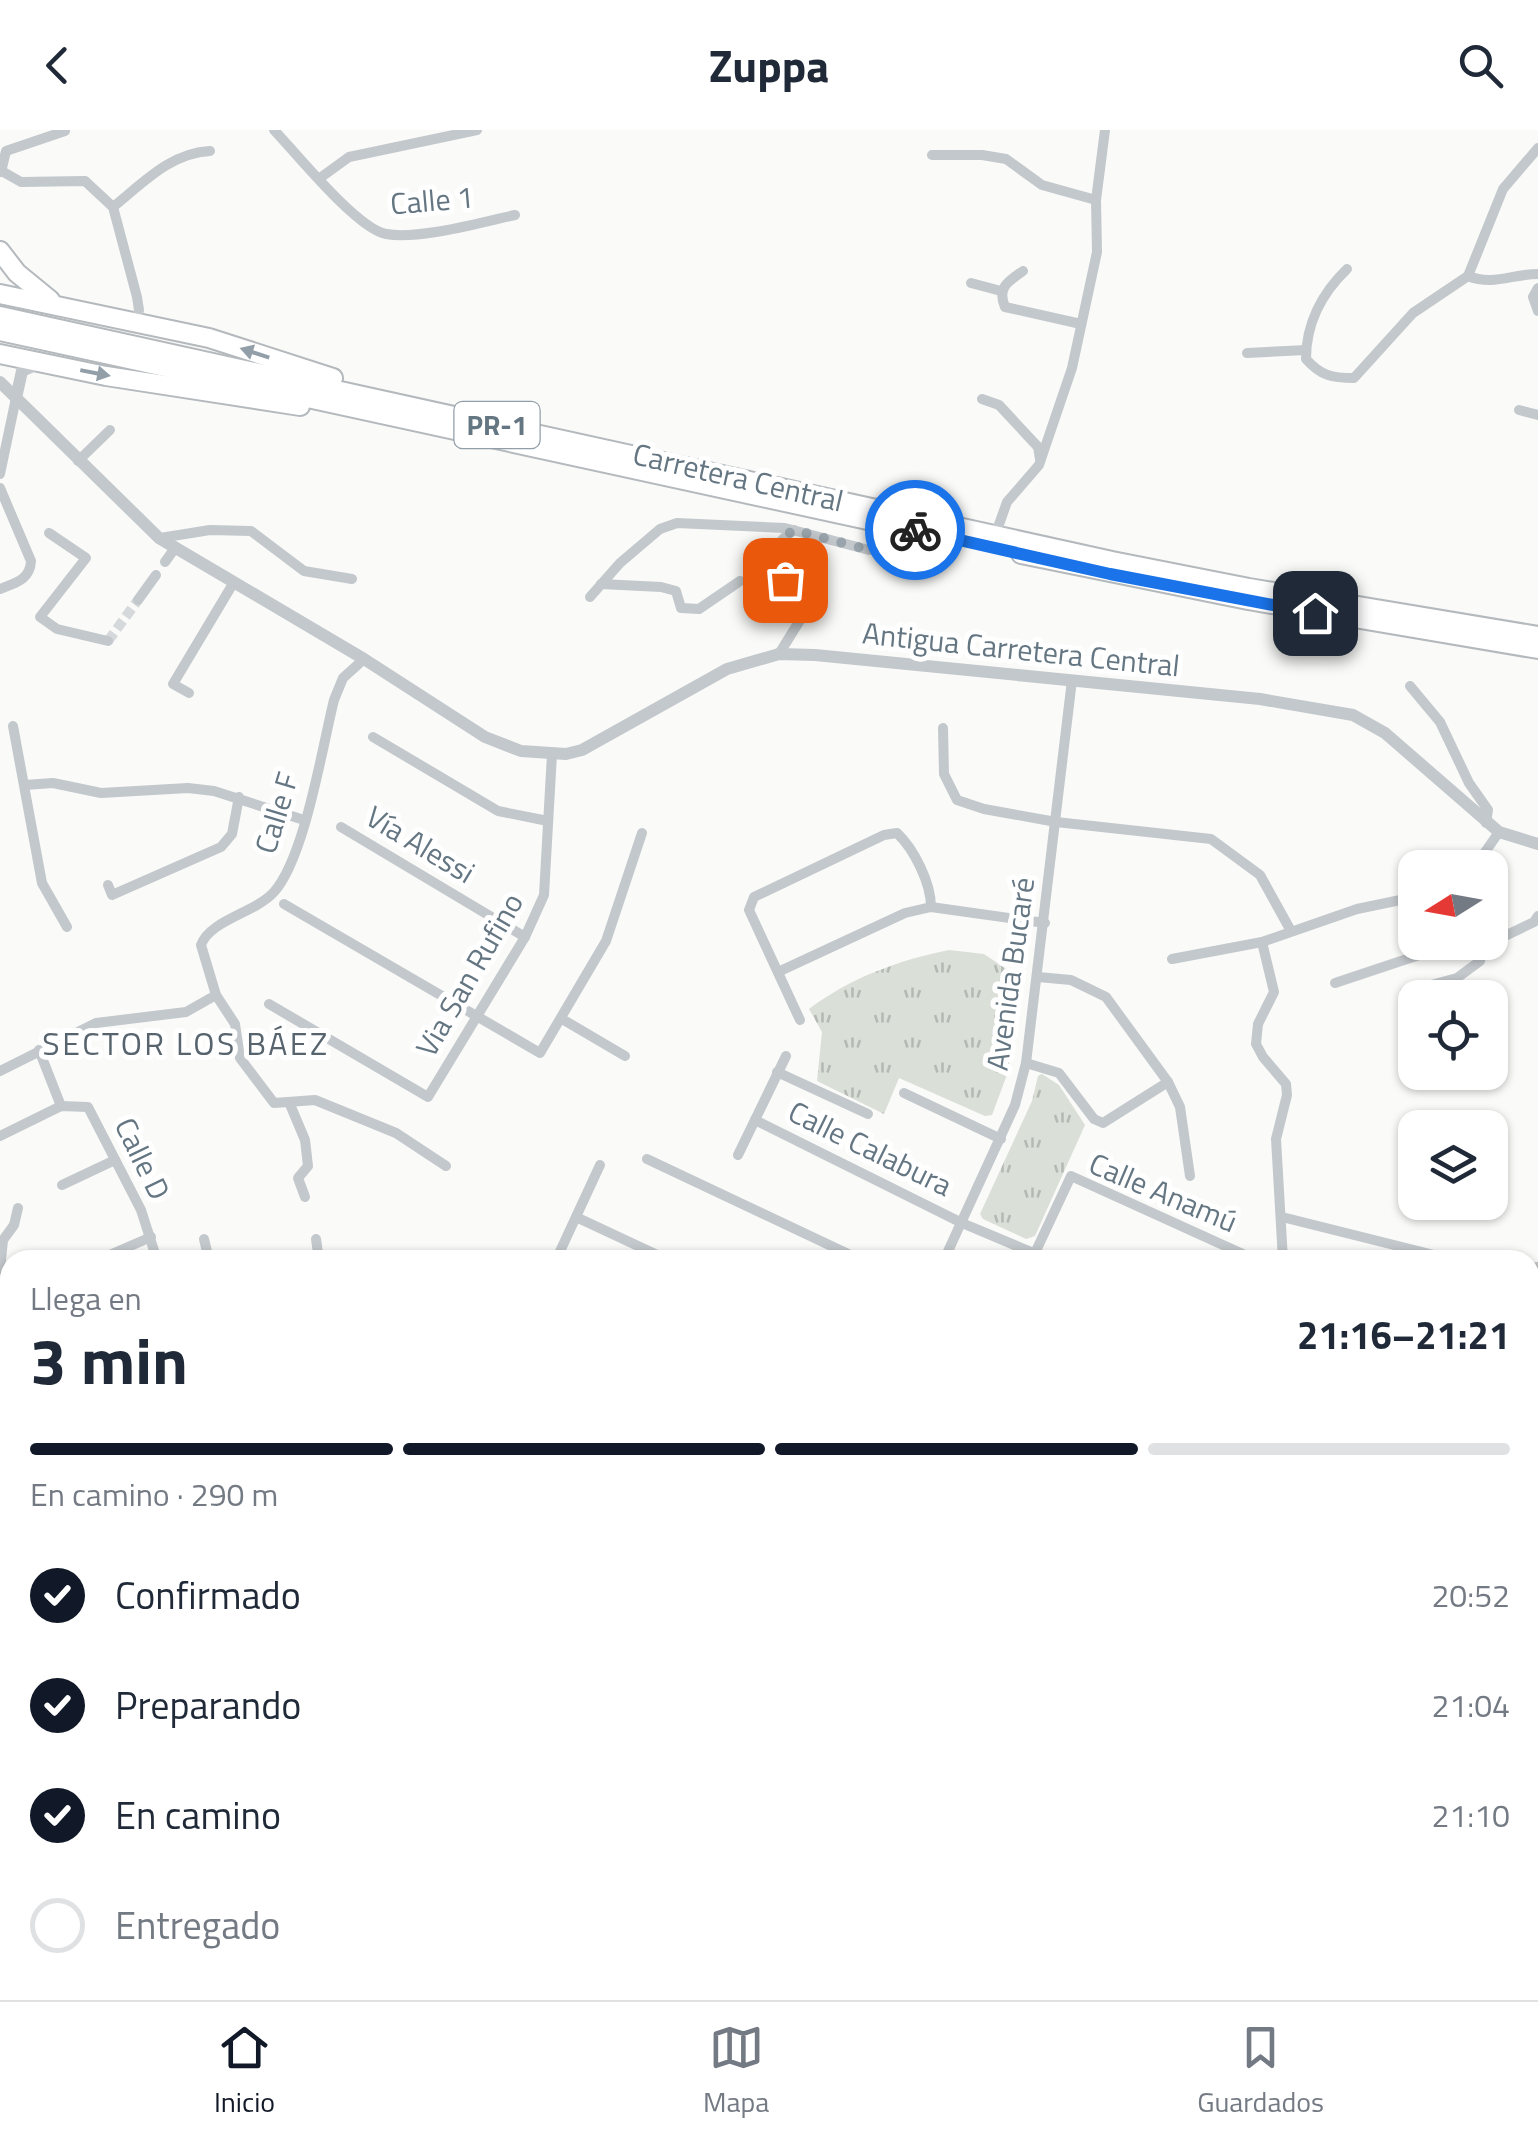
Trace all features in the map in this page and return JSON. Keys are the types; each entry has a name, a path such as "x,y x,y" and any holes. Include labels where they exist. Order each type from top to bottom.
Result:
{"highway":[{"path":"0,251 16,273 59,306"},
{"path":"0,294 209,338 343,382 382,407"},
{"name":"Carretera Central","path":"0,316 914,530 1538,636"},
{"name":"Carretera Central","path":"0,330 382,407 1286,608 1538,649"},
{"path":"0,354 352,414 382,407"}],"street":[{"name":"Calle 1","path":"274,130 360,221 385,234 430,232 515,216"},
{"path":"320,178 349,157 477,130"},
{"path":"992,541 1007,502 1040,460 1072,368 1097,252 1096,200 1105,130"},
{"path":"65,131 6,152 0,171 22,182 85,181 113,207 137,297 136,322"},
{"path":"1348,268 1322,296 1306,350 1306,359 1319,373 1332,378 1354,378 1413,313 1468,276 1503,189 1538,148"},
{"path":"113,207 168,162 210,151"},
{"path":"932,155 1006,159 1042,184 1096,200"},
{"path":"1001,291 1023,272"},
{"path":"1468,276 1483,282 1538,274"},
{"path":"971,283 1001,291"},
{"path":"1538,288 1534,297 1538,311"},
{"path":"1001,291 1005,308 1081,324"},
{"path":"1248,353 1306,350"},
{"path":"0,474 16,387 22,371 41,362"},
{"name":"Antigua Carretera Central","path":"0,382 158,538 364,659 484,737 521,751 552,754 582,750 726,669 780,654 815,655 1260,699 1353,715 1385,733 1486,823 1499,832 1538,844"},
{"path":"982,399 998,404 1038,447 1040,460"},
{"path":"1519,410 1538,415"},
{"path":"78,461 110,430"},
{"path":"0,488 6,519 28,550 30,570 24,578 0,589"},
{"path":"590,597 620,563 660,529 677,522 794,530 869,550 899,544 914,530"},
{"path":"158,538 210,530 252,531 304,571 352,579"},
{"path":"780,654 810,604 810,599 788,583 778,568 778,545 794,530"},
{"path":"48,533 86,558 40,617 57,630 108,642"},
{"path":"165,562 175,548"},
{"path":"138,600 156,575"},
{"path":"601,584 661,587 676,591 682,608 699,610 740,581"},
{"path":"188,693 173,684 234,582"},
{"name":"Calle F","path":"364,659 343,678 334,700 298,850 275,890 252,911 214,928 201,940 216,995 235,1024 240,1058 274,1104 315,1100 396,1132 446,1166"},
{"name":"Avenida Bucaré","path":"949,1250 1001,1139 1026,1063 1072,680"},
{"path":"1410,686 1440,722 1469,783 1488,810 1486,823"},
{"path":"13,726 42,883 67,926"},
{"path":"943,728 944,774 957,800 1056,822 1211,839 1260,875 1291,931"},
{"path":"373,737 498,811 548,821"},
{"name":"Via San Rufino","path":"269,1004 428,1098 525,937 544,895 552,754"},
{"path":"25,785 53,783 101,793 188,788 239,797 304,820"},
{"path":"108,885 112,895 222,847 232,834 239,797"},
{"name":"Vía Alessi","path":"341,828 525,937"},
{"path":"1486,850 1499,832"},
{"path":"800,1020 749,910 754,897 884,835 897,833 908,843 932,895 932,907"},
{"path":"284,904 540,1053 606,941 642,834"},
{"path":"1172,959 1262,942 1356,909 1398,900"},
{"path":"778,972 905,912 932,907 1045,923"},
{"path":"1508,934 1534,922 1538,916"},
{"path":"1262,942 1274,992 1258,1024 1256,1044 1286,1084 1287,1094 1276,1139 1282,1250"},
{"path":"1336,983 1404,960"},
{"path":"1449,980 1480,960"},
{"path":"1038,977 1071,980 1106,997 1168,1082 1180,1107 1190,1176"},
{"path":"0,1071 96,1023 186,1012 216,995"},
{"path":"562,1018 625,1056"},
{"path":"0,1136 62,1106 38,1050"},
{"path":"738,1155 786,1056"},
{"path":"1026,1063 1059,1073 1094,1119 1103,1124 1168,1082"},
{"path":"777,1072 868,1114"},
{"path":"904,1094 1001,1139"},
{"path":"289,1102 306,1147 308,1166 298,1178 305,1197"},
{"name":"Calle D","path":"62,1106 88,1107 154,1250"},
{"name":"Calle Calabura","path":"754,1120 1026,1250"},
{"path":"648,1159 840,1250"},
{"path":"62,1185 115,1160"},
{"path":"561,1250 600,1166"},
{"name":"Calle Anamú","path":"1037,1250 1071,1176 1234,1250"},
{"path":"3,1250 18,1208"},
{"path":"1282,1217 1414,1250"},
{"path":"576,1218 646,1250"},
{"path":"121,1250 151,1237"},
{"path":"204,1239 207,1250"},
{"path":"316,1239 318,1250"}],"green space":[{"path":"949,950 984,954 1021,979 1008,1072 992,1115 985,1116 899,1078 884,1114 817,1081 822,1032 809,1009 876,972"},
{"path":"1042,1074 1059,1085 1085,1125 1035,1236 1026,1239 980,1214"}],"tunnel":[{"path":"108,641 138,600"}],"way so far":[{"path":"785,580 776,554 782,538 794,530 869,550 899,544 915,530"}],"district":[{"name":"SECTOR LOS BÁEZ","path":"186,1044"}],"route":[{"path":"915,530 1110,574 1315,613"}]}
